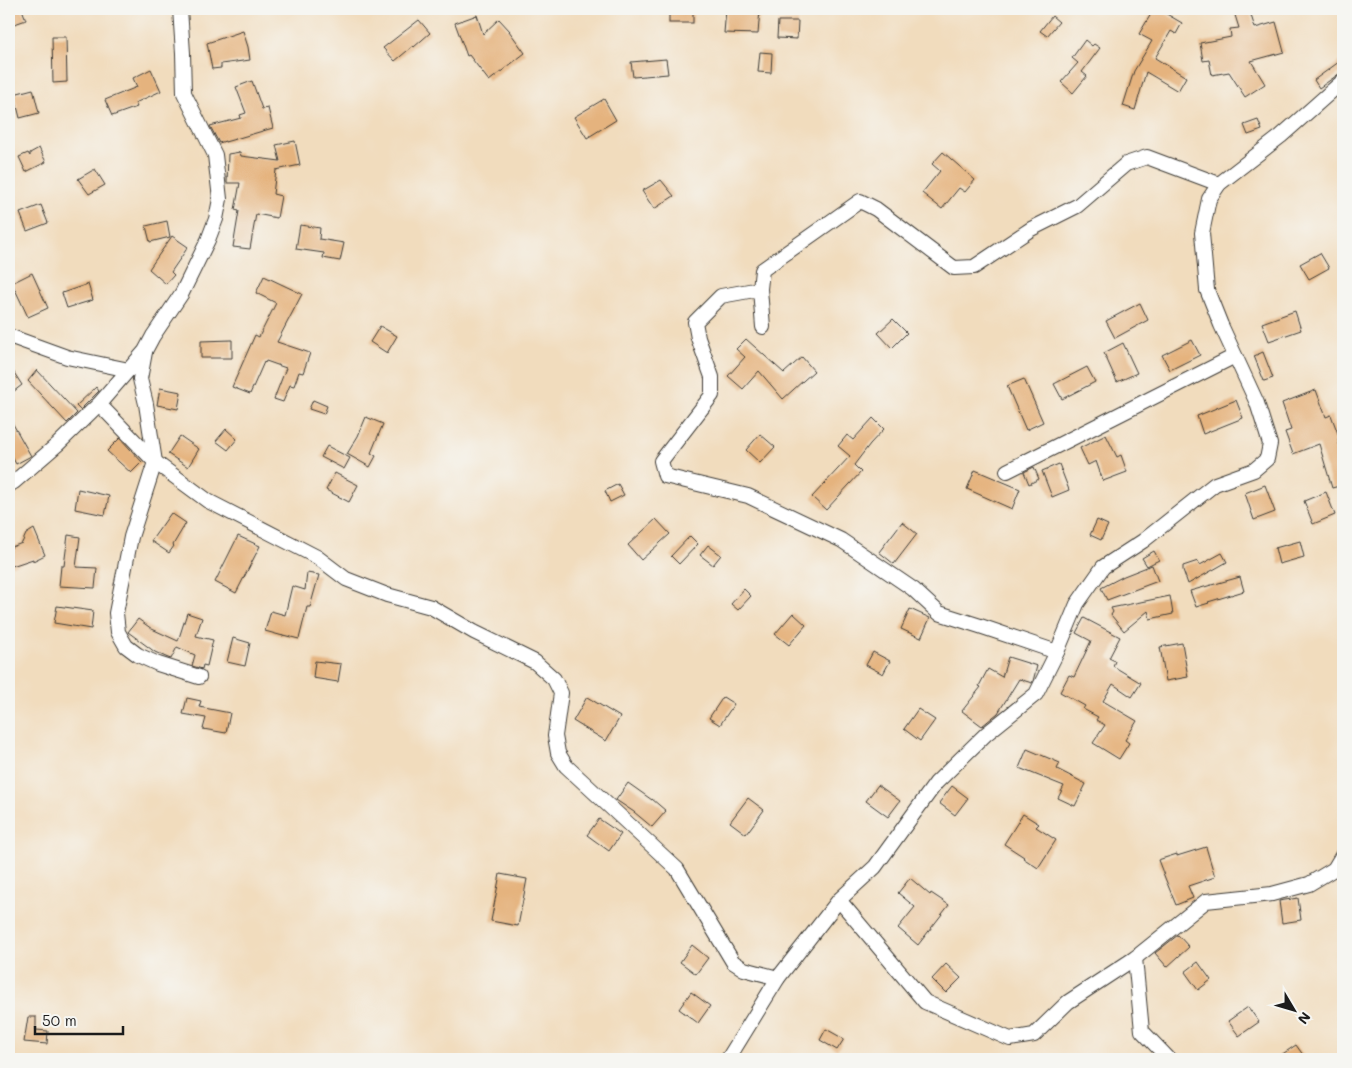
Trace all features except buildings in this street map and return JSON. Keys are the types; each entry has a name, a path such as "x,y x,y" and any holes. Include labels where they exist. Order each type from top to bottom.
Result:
{"street":[{"path":"9,485 58,444 99,404 145,351 182,293 216,219 220,199 215,155 184,93 184,53 180,9"},
{"path":"728,1059 778,978 839,900 875,867 936,783 986,734 1036,694 1057,652 1077,604 1103,567 1143,541 1216,484 1254,470 1267,460 1270,444 1257,403 1207,290 1202,233 1209,199 1219,184 1281,136 1343,81"},
{"path":"763,327 760,289 762,270 860,201 876,209 954,268 974,267 1030,228 1077,206 1126,164 1147,157 1219,184"},
{"path":"760,289 721,296 695,322 698,338 712,377 712,394 661,461 665,476 748,496 841,540 913,589 939,613 1057,652"},
{"path":"9,336 67,357 129,370"},
{"path":"145,351 140,379 155,462 131,537 116,613 118,632 126,646 138,655 158,664 199,677"},
{"path":"1007,471 1235,356"},
{"path":"99,404 155,462 208,501 317,557 346,579 387,595 431,607 474,632 535,662 554,679 561,693 555,736 558,753 566,766 677,869 733,962 744,969 778,978"},
{"path":"839,900 925,1002 1010,1039 1034,1035 1068,1002 1134,958 1206,901 1272,894 1309,884 1334,869 1343,854"},
{"path":"1134,958 1142,1031 1169,1059"}]}
